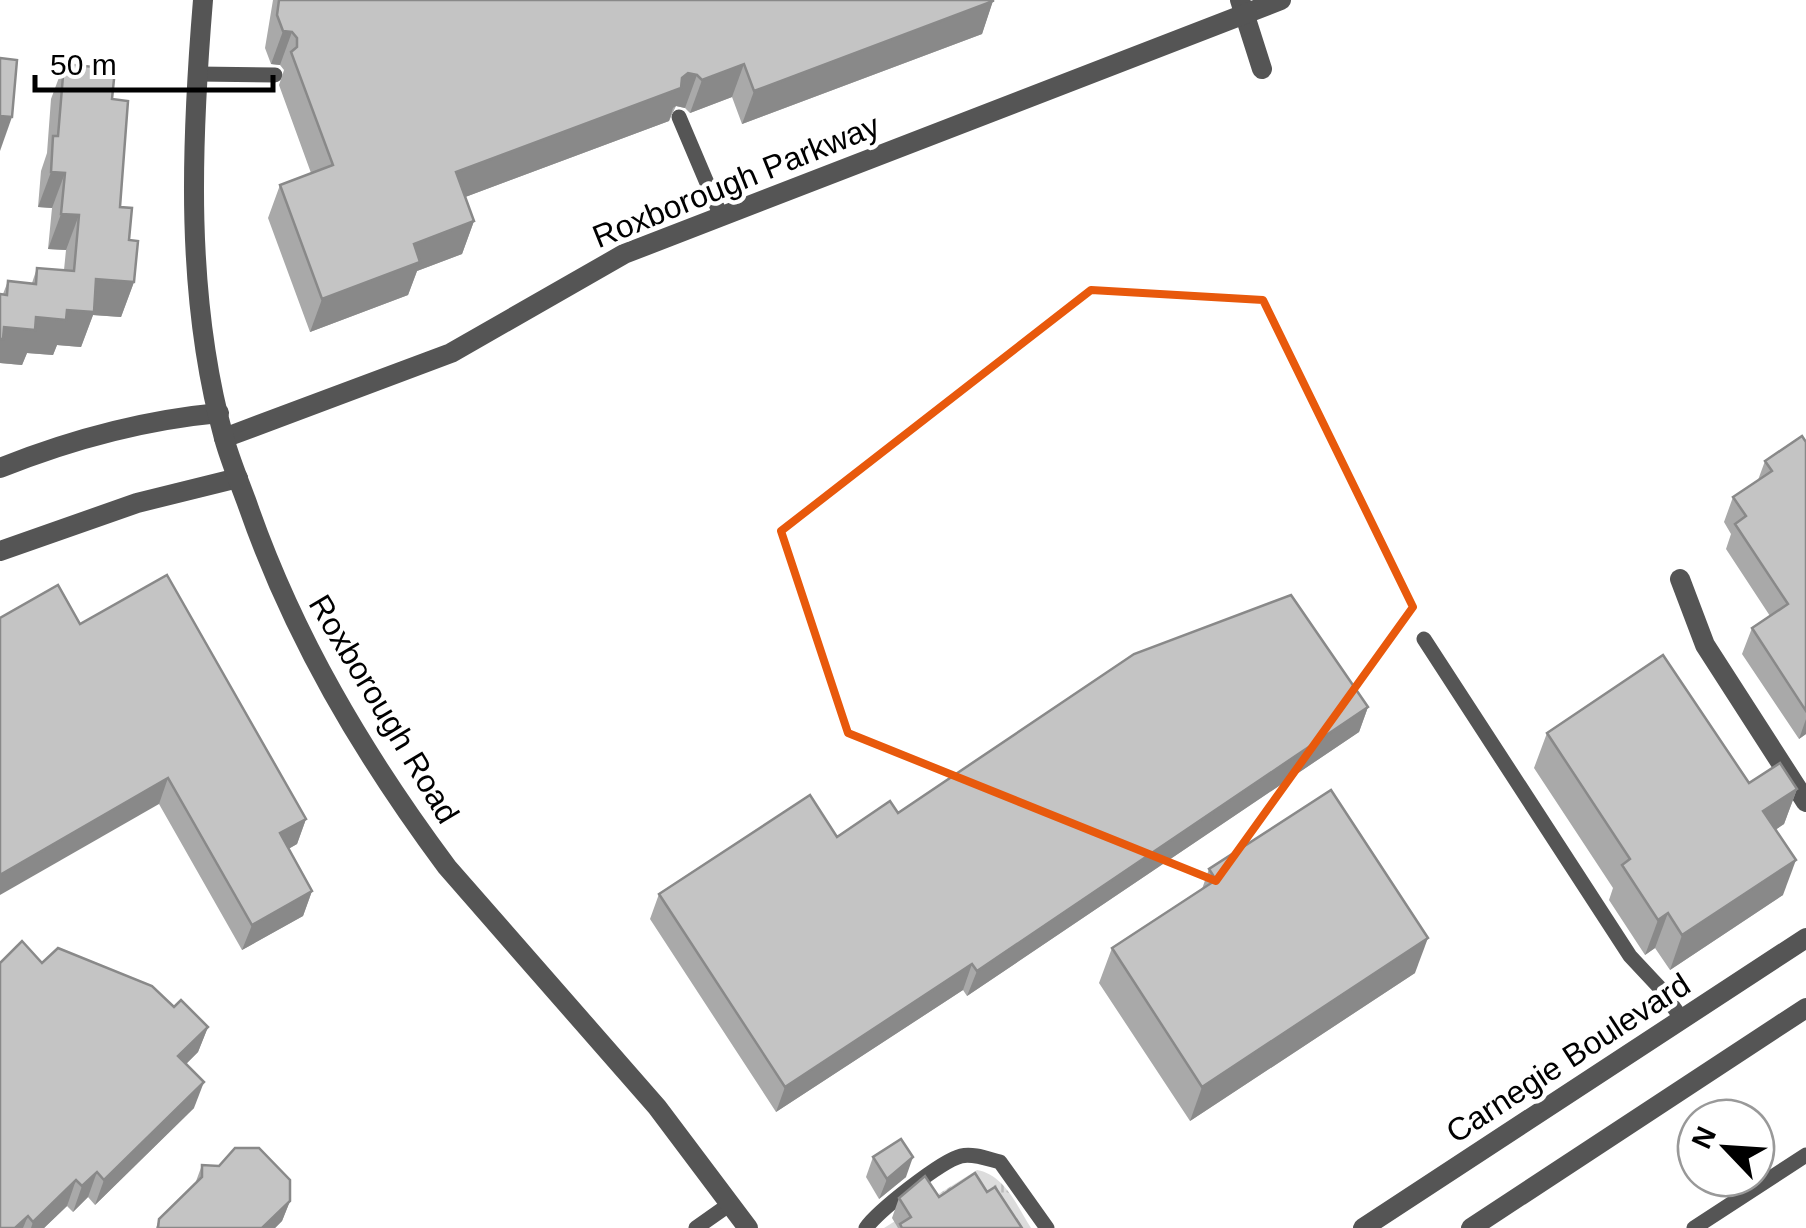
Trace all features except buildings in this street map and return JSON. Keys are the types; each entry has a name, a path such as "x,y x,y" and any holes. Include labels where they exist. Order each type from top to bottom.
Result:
{"street":[{"name":"Roxborough Road","path":"204,0 193,179 206,345 224,438 286,607 321,676 387,784 447,867 647,1096 748,1228"},
{"name":"Roxborough Parkway","path":"224,438 451,353 624,254 1242,7 1282,0"},
{"path":"1242,7 1262,70"},
{"path":"0,468 82,439 159,421 219,413"},
{"path":"0,550 90,518 238,478"},
{"path":"1680,579 1705,645 1806,802"},
{"name":"Carnegie Boulevard","path":"1364,1228 1806,938"},
{"path":"1471,1228 1806,1008"}],"lane":[{"path":"198,74 275,75"},
{"path":"679,117 721,216"},
{"path":"1424,640 1630,956 1682,1019"},
{"path":"866,1228 876,1215 936,1170 957,1156 968,1154 1000,1162 1046,1228"},
{"path":"1694,1228 1806,1155"},
{"path":"696,1228 730,1204"}],"highlighted area":[{"path":"1091,290 1263,300 1413,607 1216,881 848,733 781,531"}],"green space":[{"path":"977,1170 1003,1185 1031,1228 884,1228"}]}
